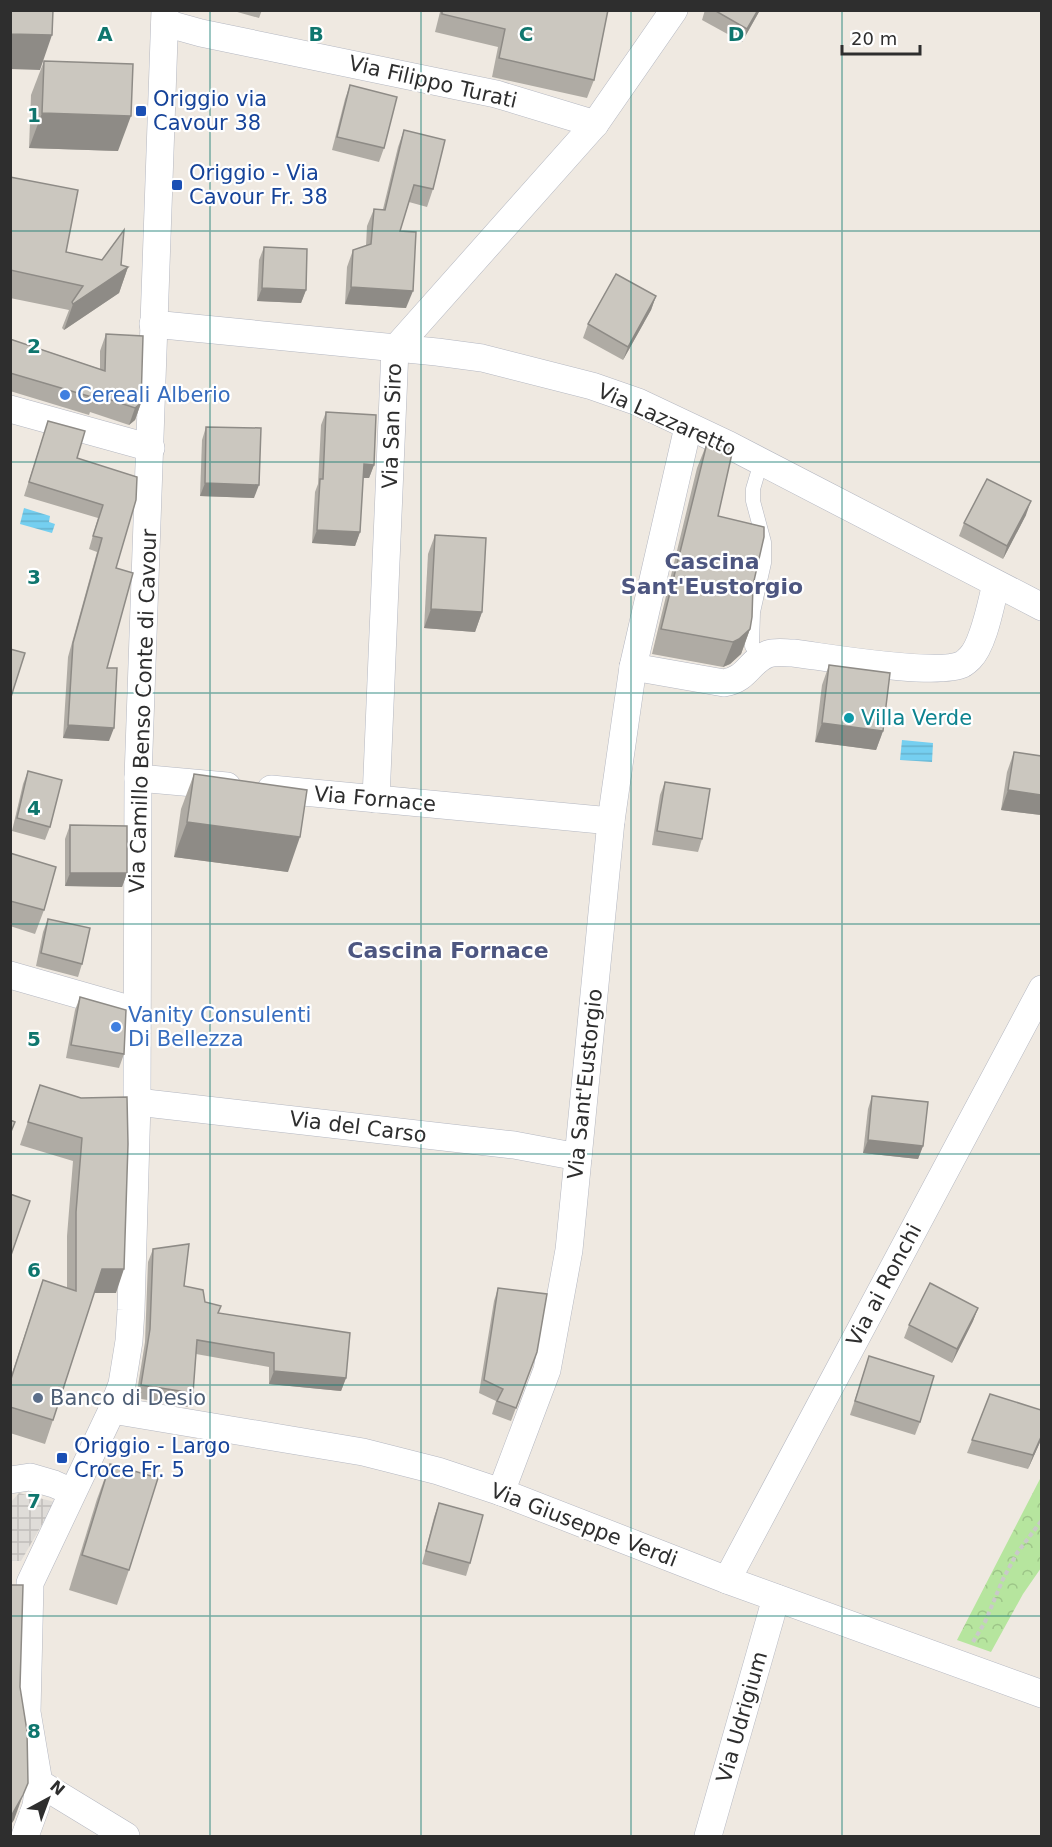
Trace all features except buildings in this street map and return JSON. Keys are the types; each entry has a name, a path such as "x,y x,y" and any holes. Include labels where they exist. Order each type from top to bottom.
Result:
{"street":[{"name":"Via San Siro","path":"376,799 395,349 595,124 674,10"},
{"name":"Via Filippo Turati","path":"165,17 201,33 496,94 595,124"},
{"name":"Via Camillo Benso Conte di Cavour","path":"20,1584 72,1492 112,1410 122,1384 129,1341 137,1102 138,778 165,17"},
{"name":"Via Lazzaretto","path":"153,324 482,358 592,386 638,402 761,462 1041,607"},
{"path":"10,409 151,448"},
{"name":"Via Sant'Eustorgio","path":"501,1492 547,1370 569,1250 611,821 633,667 688,427"},
{"path":"633,667 724,682 744,675 766,654 776,652 920,669 951,667 963,664 973,656 983,632 996,584"},
{"name":"Via Fornace","path":"138,778 611,821"},
{"path":"10,975 136,1011"},
{"name":"Via ai Ronchi","path":"727,1580 1039,999"},
{"name":"Via del Carso","path":"137,1102 514,1145 578,1156"},
{"name":"Via Giuseppe Verdi","path":"112,1410 363,1452 438,1471 501,1492 727,1580 1041,1694"},
{"path":"10,1480 30,1477 72,1492"},
{"path":"20,1584 27,1712 39,1783 36,1806 25,1836"},
{"name":"Via Udrigium","path":"708,1836 776,1598"},
{"path":"39,1783 126,1836"}],"lane":[{"path":"760,659 752,646 753,612 764,563 764,542 753,501 753,489 761,462"}],"path":[{"path":"969,1649 985,1622 1017,1553 1041,1520"}],"green space":[{"path":"1041,1477 1041,1568 1023,1594 991,1652 957,1640"}],"shaded area":[{"path":"19,1493 55,1502 21,1561 11,1561 11,1502"}],"water":[{"path":"24,508 50,516 49,522 55,524 52,533 20,524"},
{"path":"902,740 933,743 932,762 900,760"}],"place":[{"name":"Origgio via Cavour 38","path":"141,111"},
{"name":"Origgio - Via Cavour Fr. 38","path":"177,185"},
{"name":"Cereali Alberio","path":"65,395"},
{"name":"Villa Verde","path":"849,718"},
{"name":"Vanity Consulenti Di Bellezza","path":"116,1027"},
{"name":"Banco di Desio","path":"38,1398"},
{"name":"Origgio - Largo Croce Fr. 5","path":"62,1458"}],"district":[{"name":"Cascina Sant'Eustorgio","path":"712,574"},
{"name":"Cascina Fornace","path":"448,950"}]}
